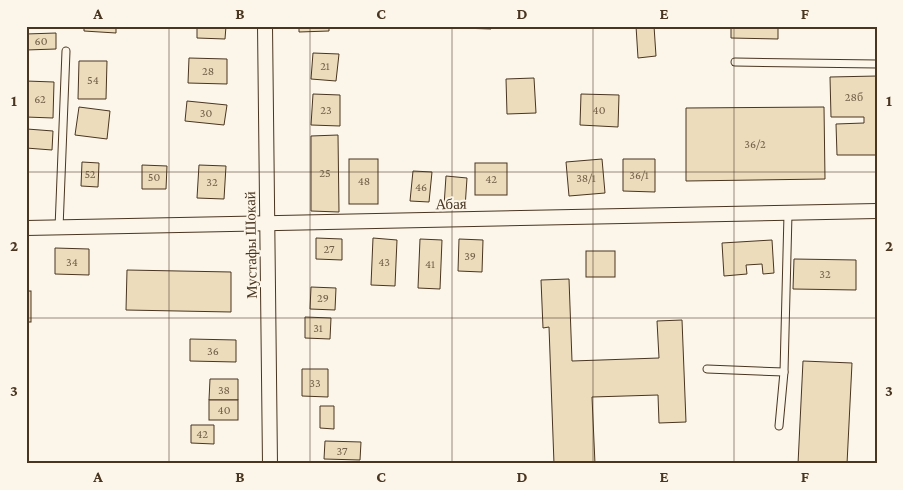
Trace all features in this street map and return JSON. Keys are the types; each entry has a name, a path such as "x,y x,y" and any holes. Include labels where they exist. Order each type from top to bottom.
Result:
{"street":[{"name":"Мустафы Шокай","path":"265,26 270,464"},
{"name":"Абая","path":"26,228 877,211"}],"lane":[{"path":"59,228 66,51"},
{"path":"735,62 877,64"},
{"path":"779,426 784,372 788,214"},
{"path":"707,369 784,372"}],"building":[{"path":"84,26 116,26 116,33 84,31"},
{"path":"197,26 226,26 225,39 197,38"},
{"path":"299,26 329,26 329,31 299,32"},
{"path":"460,26 491,26 491,29 460,28"},
{"path":"636,26 654,26 656,56 638,58"},
{"path":"731,26 778,26 778,39 731,38"},
{"path":"56,33 56,49 26,50 26,34"},
{"path":"313,53 339,54 336,81 311,79"},
{"path":"189,58 227,59 227,84 188,83"},
{"path":"79,61 107,61 106,99 78,99"},
{"path":"877,76 877,155 837,155 836,124 864,123 864,117 831,117 830,77"},
{"path":"534,78 536,113 507,114 506,79"},
{"path":"26,81 54,82 53,118 26,117"},
{"path":"313,94 340,95 340,126 311,125"},
{"path":"581,94 619,95 618,127 580,125"},
{"path":"187,101 227,105 224,125 185,121"},
{"path":"79,107 110,111 107,139 75,135"},
{"path":"824,107 825,179 686,181 686,108"},
{"path":"27,129 53,131 52,150 26,148"},
{"path":"338,135 339,212 311,211 311,136"},
{"path":"349,159 378,159 378,204 349,204"},
{"path":"602,159 605,193 569,196 566,162"},
{"path":"623,159 655,159 655,192 623,191"},
{"path":"82,162 99,163 98,187 81,186"},
{"path":"475,163 507,163 507,195 475,195"},
{"path":"142,165 167,166 166,189 142,189"},
{"path":"199,165 226,166 224,199 197,198"},
{"path":"413,171 432,172 429,202 410,201"},
{"path":"446,176 467,178 465,208 444,206"},
{"path":"316,238 342,239 342,260 316,259"},
{"path":"373,238 397,240 395,286 371,285"},
{"path":"420,239 442,240 440,289 418,288"},
{"path":"459,239 483,240 482,272 458,271"},
{"path":"772,240 774,273 763,274 762,264 746,265 747,274 724,276 722,243"},
{"path":"55,248 89,249 89,275 55,274"},
{"path":"586,251 615,251 615,277 586,277"},
{"path":"794,259 856,260 856,290 793,289"},
{"path":"127,270 231,272 231,312 126,310"},
{"path":"569,279 572,361 659,358 657,321 682,320 686,422 659,423 658,395 592,397 595,464 554,464 549,327 543,328 541,280"},
{"path":"311,287 336,288 335,310 310,309"},
{"path":"26,291 31,291 31,322 26,322"},
{"path":"305,317 331,318 330,339 305,338"},
{"path":"190,339 236,340 236,362 190,361"},
{"path":"803,361 852,363 847,464 798,464"},
{"path":"302,369 328,369 328,397 302,396"},
{"path":"210,379 238,379 238,400 209,400"},
{"path":"209,400 238,400 238,420 209,420"},
{"path":"320,406 334,406 334,429 320,428"},
{"path":"191,425 214,425 214,444 191,443"},
{"path":"325,441 361,442 360,460 324,459"}]}
